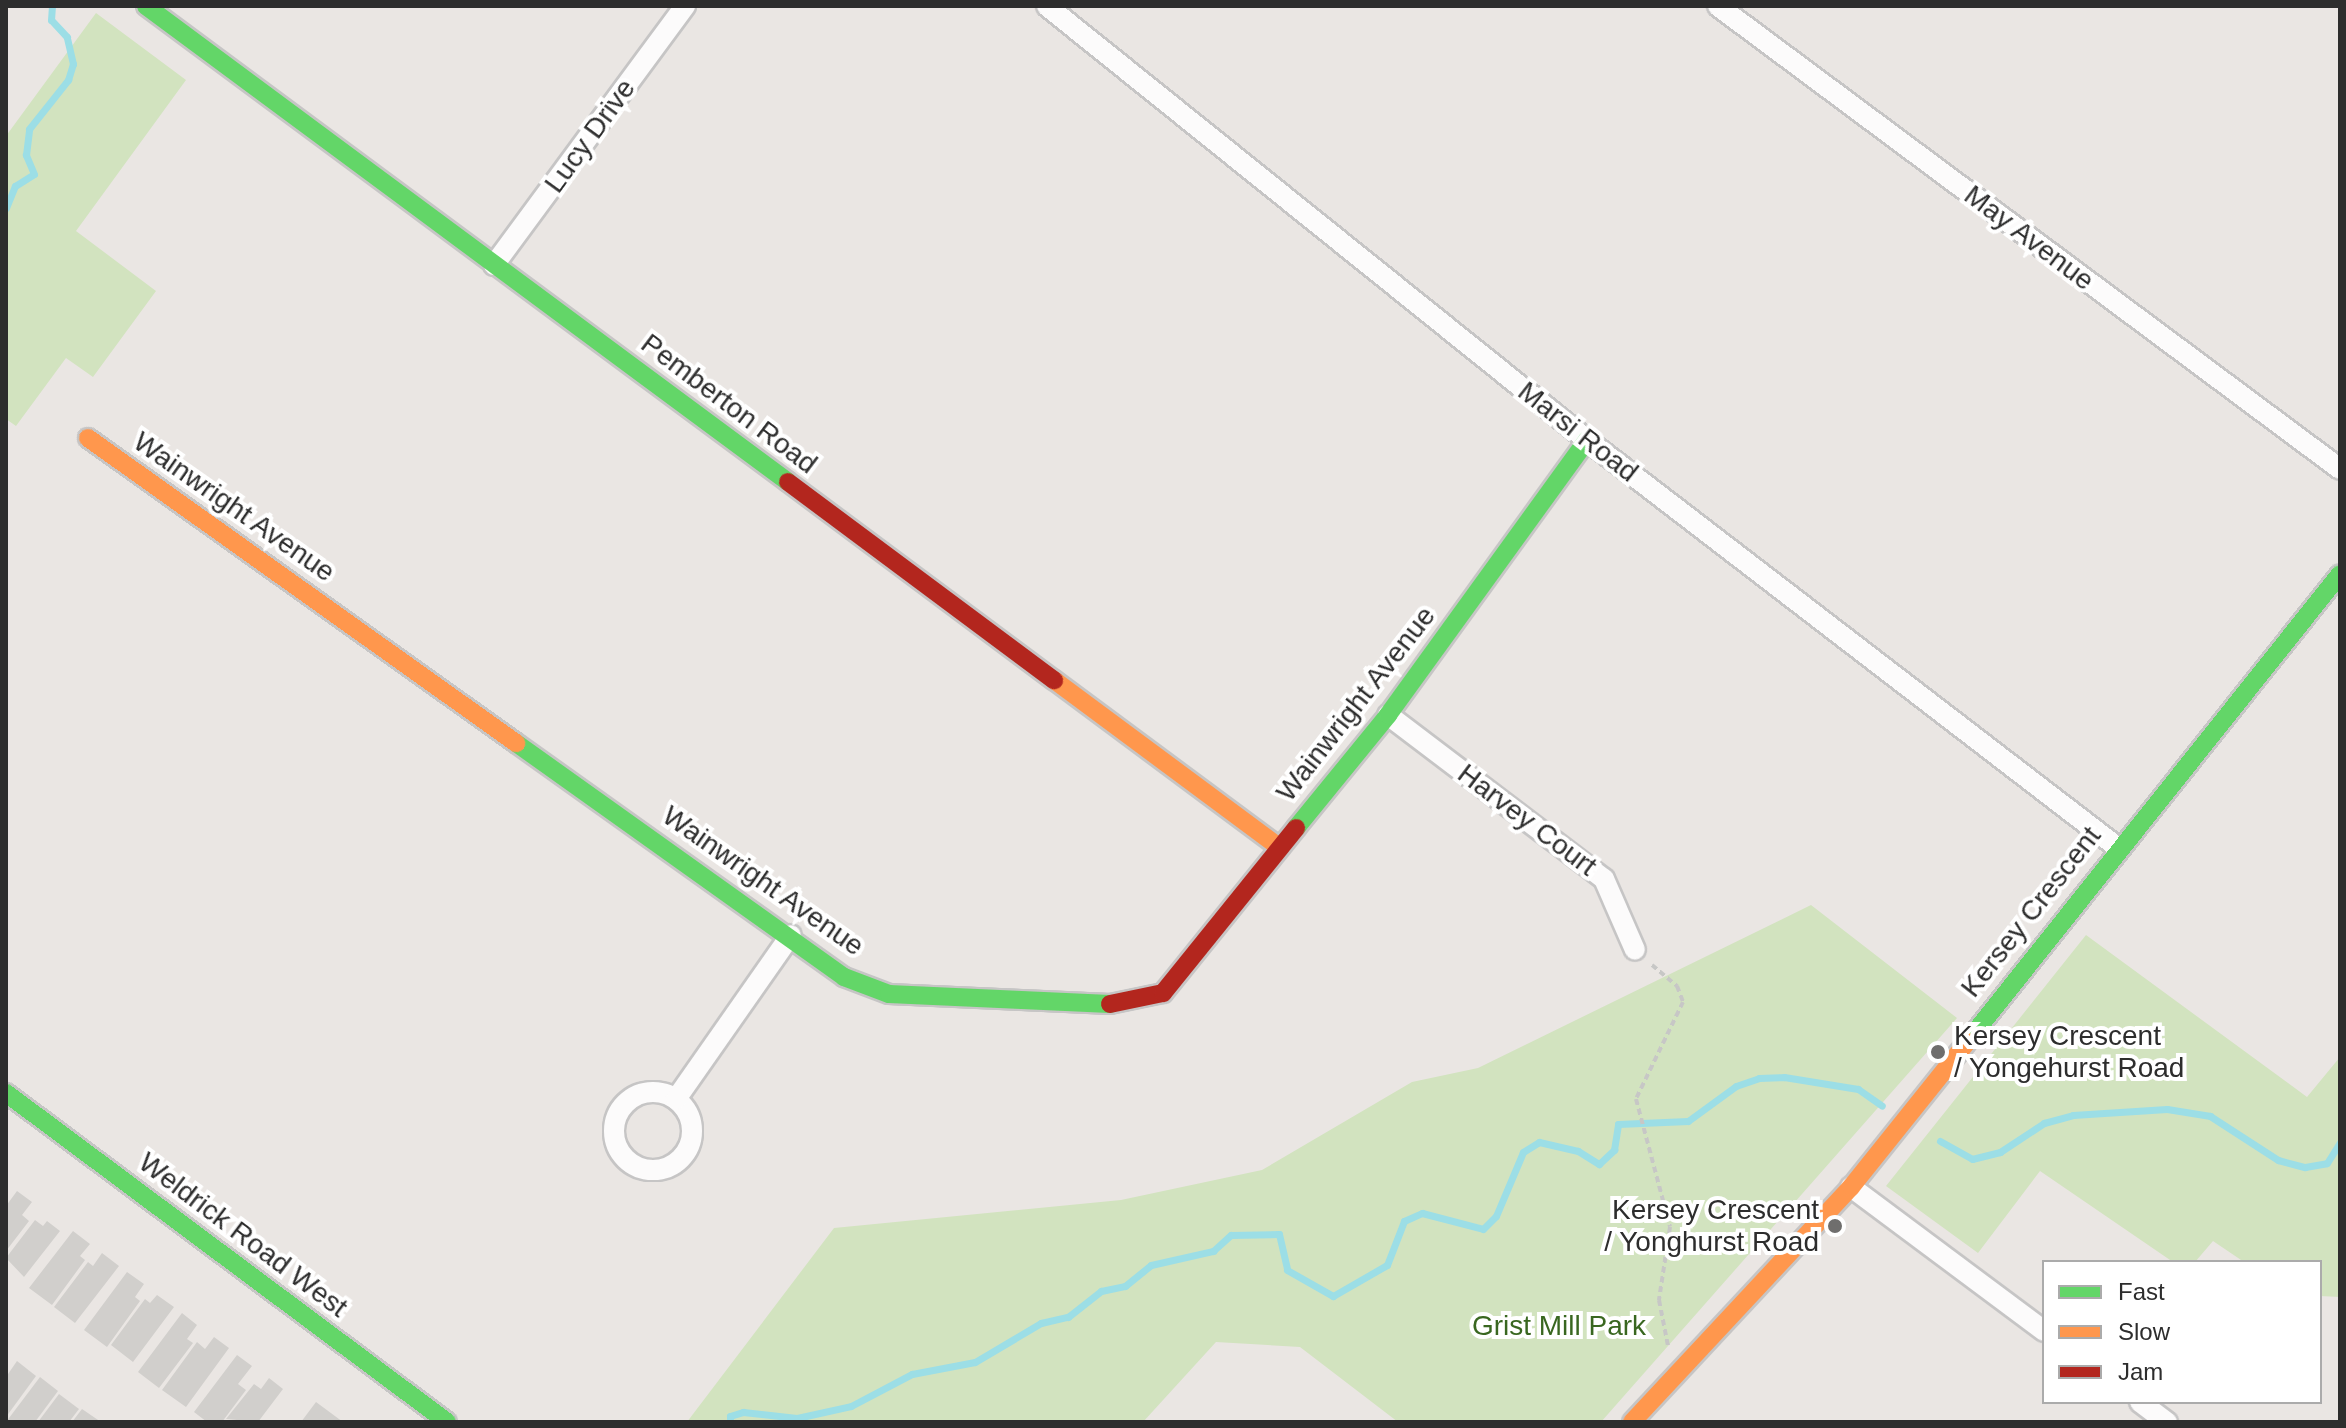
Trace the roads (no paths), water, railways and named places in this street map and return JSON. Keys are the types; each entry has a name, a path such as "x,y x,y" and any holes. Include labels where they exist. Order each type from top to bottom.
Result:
{"street":[{"name":"Pemberton Road","path":"146,6 1279,847"},
{"name":"Lucy Drive","path":"494,265 685,6"},
{"name":"Marsi Road","path":"1047,6 1587,440 2117,847"},
{"name":"May Avenue","path":"1718,6 2340,469"},
{"name":"Wainwright Avenue","path":"88,438 791,935 844,977 889,994 1112,1004 1163,993 1388,715 1587,440"},
{"name":"Kersey Crescent","path":"1632,1422 1851,1187 2117,847 2340,574"},
{"name":"Harvey Court","path":"1388,715 1604,879 1635,950"},
{"path":"676,1099 791,935"},
{"name":"Weldrick Road West","path":"6,1093 447,1422"},
{"path":"1851,1187 2042,1330"},
{"path":"2143,1404 2167,1422"}],"waterway":[{"path":"6,208 15,186 34,174 26,155 29,129 68,80 73,64 67,37 51,20 52,6"},
{"path":"730,1422 730,1416 743,1412 797,1418 851,1406 912,1374 975,1362 1041,1323 1068,1317 1101,1291 1125,1286 1151,1265 1213,1251 1231,1235 1279,1234 1287,1270 1333,1296 1387,1265 1404,1221 1422,1213 1483,1229 1496,1216 1523,1152 1539,1142 1578,1151 1599,1164 1614,1150 1618,1124 1688,1121 1736,1086 1759,1078 1784,1077 1858,1089 1882,1106"},
{"path":"1940,1141 1972,1159 2000,1152 2044,1123 2073,1115 2167,1109 2210,1116 2278,1160 2305,1167 2327,1163 2340,1142"}],"place":[{"name":"Kersey Crescent / Yongehurst Road","path":"1938,1052"},
{"name":"Kersey Crescent / Yonghurst Road","path":"1835,1226"}],"park label":[{"name":"Grist Mill Park","path":"1559,1326"}]}
